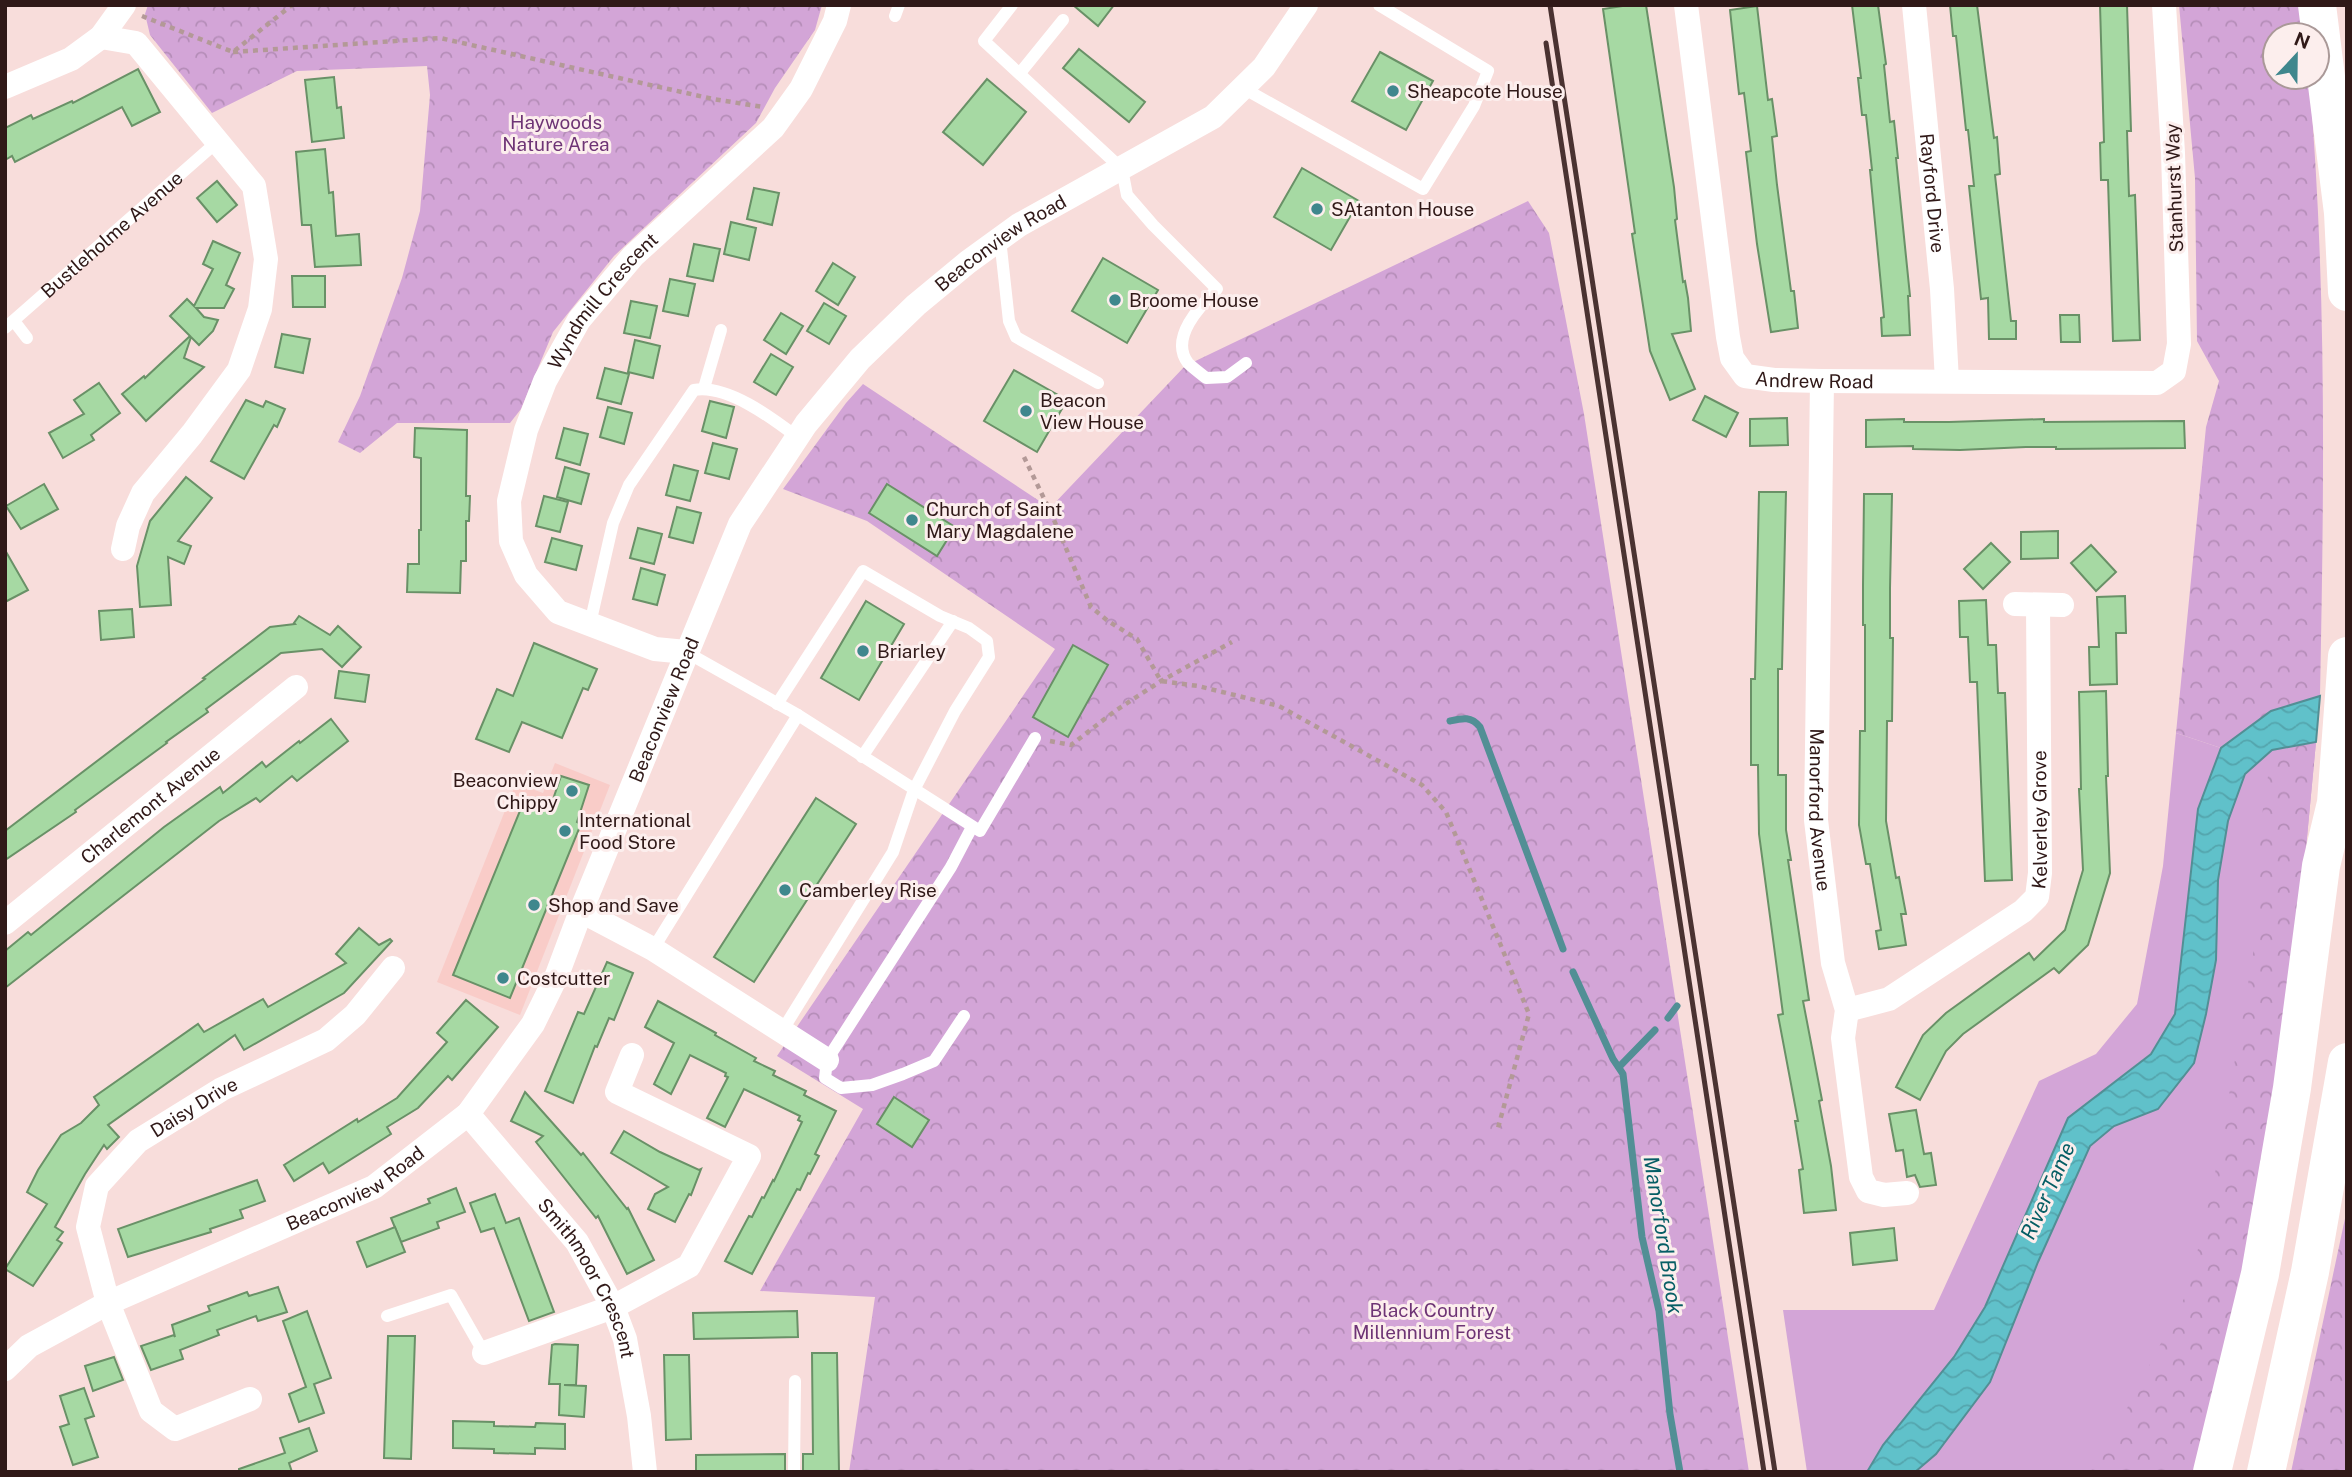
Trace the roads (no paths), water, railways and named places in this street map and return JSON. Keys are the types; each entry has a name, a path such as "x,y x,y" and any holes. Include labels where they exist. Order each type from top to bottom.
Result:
{"highway":[{"path":"2317,5 2343,213 2347,292"},
{"path":"2212,1472 2260,1273 2292,1088 2321,866 2336,803 2346,671"},
{"path":"2266,1472 2310,1272 2347,1062"}],"street":[{"name":"Wyndmill Crescent","path":"686,652 655,649 558,612 526,575 512,541 509,501 526,430 545,381 579,320 633,256 773,128 807,78 835,20 839,5"},
{"name":"Beaconview Road","path":"5,1368 29,1346 108,1303 374,1187 468,1114 533,1024 557,975 740,524 797,437 869,350 915,306 968,262 1018,225 1213,117 1264,67 1306,5"},
{"name":"Andrew Road","path":"1686,5 1732,358 1745,376 1774,380 1822,381 2157,383 2174,371"},
{"name":"Rayford Drive","path":"1914,5 1942,289 1947,381"},
{"name":"Stanhurst Way","path":"2164,5 2173,153 2179,331 2174,371"},
{"path":"5,86 71,59 100,37 123,7"},
{"path":"100,37 136,43 254,186 266,259 260,309 239,370 192,434 143,493 128,526 123,549"},
{"name":"Manorford Avenue","path":"1822,381 1816,820 1833,963 1847,1010 1843,1038 1861,1177 1868,1191 1884,1195 1907,1193"},
{"name":"Kelverley Grove","path":"1847,1010 1889,999 2023,911 2037,897 2040,873 2038,605"},
{"name":"Charlemont Avenue","path":"5,923 296,687"},
{"path":"581,911 653,949 827,1060"},
{"name":"Daisy Drive","path":"250,1399 175,1429 151,1411 108,1303 88,1227 97,1186 138,1141 222,1089 326,1040 355,1015 393,968"},
{"path":"484,1353 612,1307 689,1266 749,1156 617,1092 632,1055"},
{"name":"Smithmoor Crescent","path":"468,1114 577,1242 612,1307 625,1339 639,1416 645,1472"}],"lane":[{"path":"1012,5 984,41 1122,169 1127,195 1217,289 1189,322 1181,344 1187,361 1206,378 1227,377 1246,363"},
{"path":"1242,88 1423,189 1474,106 1488,71 1379,5"},
{"path":"1020,74 1063,20"},
{"name":"Bustleholme Avenue","path":"10,324 217,142"},
{"path":"1000,239 1009,321 1016,337 1098,383"},
{"path":"10,324 27,338"},
{"path":"704,388 721,330"},
{"path":"590,624 613,523 629,485 694,390 704,388 730,396 765,413 797,437"},
{"path":"777,704 863,571 987,641 989,657 955,711 914,790 893,852 782,1031"},
{"path":"862,757 953,621"},
{"path":"686,652 798,715 980,831 1035,738"},
{"path":"653,949 798,715"},
{"path":"964,1016 934,1060 872,1086 841,1088 825,1078 827,1060 951,867 972,827"},
{"path":"387,1316 451,1295 484,1353"},
{"path":"794,1381 794,1472"}],"water":[{"name":"River Tame","path":"2320,696 2316,742 2272,750 2245,774 2228,821 2218,880 2216,960 2194,1063 2158,1109 2114,1126 2090,1146 2038,1262 1990,1382 1936,1454 1915,1472 1867,1472 1883,1445 1954,1357 1985,1307 2068,1118 2151,1054 2175,1014 2198,809 2221,748 2271,711"}],"waterway":[{"name":"Manorford Brook","path":"1450,721 1466,719 1480,727 1563,949"},
{"name":"Manorford Brook","path":"1573,972 1613,1059 1623,1074 1642,1237 1659,1311 1670,1414 1680,1472"},
{"path":"1668,1018 1677,1006"},
{"path":"1619,1067 1655,1030"}],"railway":[{"path":"1550,5 1775,1472"},
{"path":"1546,43 1764,1472"}],"place":[{"name":"Sheapcote House","path":"1393,91"},
{"name":"SAtanton House","path":"1317,209"},
{"name":"Broome House","path":"1115,300"},
{"name":"Beacon View House","path":"1026,411"},
{"name":"Church of Saint Mary Magdalene","path":"912,520"},
{"name":"Briarley","path":"863,651"},
{"name":"Beaconview Chippy","path":"572,791"},
{"name":"International Food Store","path":"565,831"},
{"name":"Camberley Rise","path":"785,890"},
{"name":"Shop and Save","path":"534,905"},
{"name":"Costcutter","path":"503,978"}],"park label":[{"name":"Haywoods Nature Area","path":"556,133"},
{"name":"Black Country Millennium Forest","path":"1432,1321"}]}
